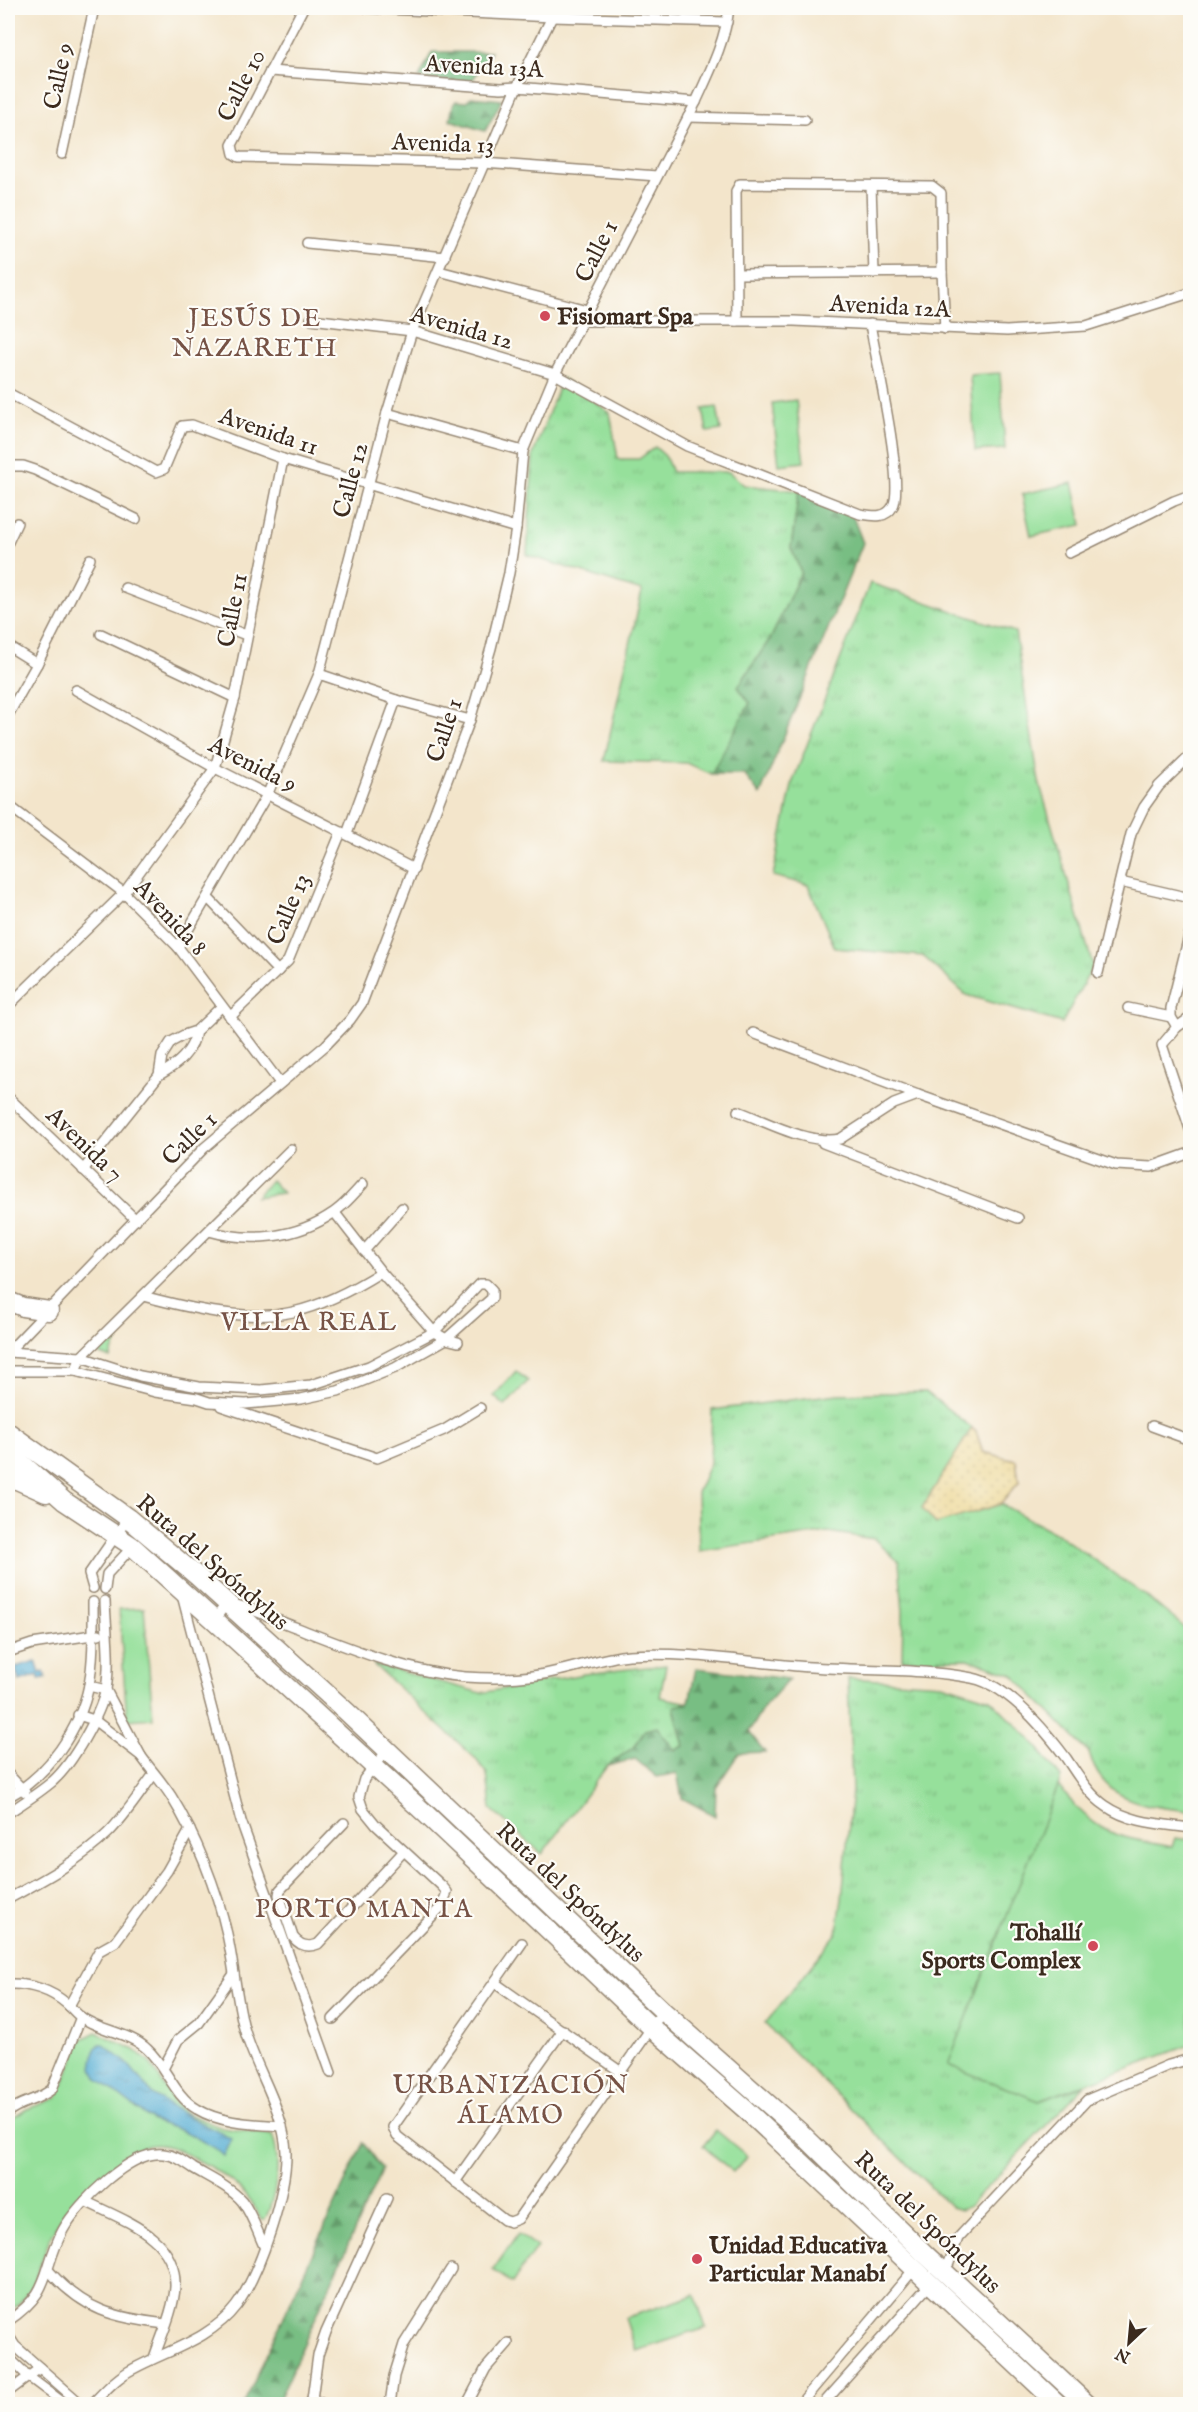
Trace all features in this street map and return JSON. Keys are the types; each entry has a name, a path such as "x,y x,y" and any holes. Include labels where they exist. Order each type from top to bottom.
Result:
{"highway":[{"path":"8,1301 23,1307 49,1311"},
{"name":"Ruta del Spóndylus","path":"8,1432 128,1518 227,1603 663,2011 801,2133 942,2270 1087,2404"},
{"name":"Ruta del Spóndylus","path":"8,1451 64,1501 132,1546 214,1620 374,1766 651,2027 745,2109 929,2285 1058,2404"},
{"path":"8,1476 64,1501"}],"street":[{"name":"Calle 9","path":"62,154 94,8"},
{"name":"Calle 10","path":"231,150 303,8"},
{"path":"367,8 553,12 727,22"},
{"name":"Calle 1","path":"8,1352 204,1148 326,1046 362,1003 470,720 507,585 516,528 523,451 555,374 581,321 696,102 715,61 729,8"},
{"name":"Calle 12","path":"178,947 268,793 319,674 387,413 412,331 483,163 553,12"},
{"name":"Avenida 13A","path":"270,71 501,88 517,87 696,102"},
{"path":"688,117 805,120"},
{"name":"Avenida 13","path":"231,150 239,157 483,163 657,176"},
{"path":"737,321 736,191 740,184 932,186 937,188 941,198 945,329"},
{"path":"871,186 874,273"},
{"path":"307,243 445,257"},
{"path":"439,271 587,310"},
{"path":"738,274 942,272"},
{"name":"Avenida 12A","path":"581,321 870,324 1007,331 1086,326 1191,293"},
{"name":"Avenida 12","path":"311,319 412,331 555,374 687,446 860,514 875,516 885,515 892,507 896,498 896,472 870,324"},
{"name":"Avenida 11","path":"8,393 156,472 164,469 182,426 192,424 283,459 516,528"},
{"path":"387,413 523,451"},
{"name":"Calle 11","path":"215,768 235,698 283,459"},
{"path":"8,465 35,470 136,519"},
{"path":"1070,553 1174,501 1191,495"},
{"path":"8,542 17,524"},
{"path":"8,715 37,664 90,559"},
{"path":"125,588 246,635"},
{"path":"101,634 235,698"},
{"path":"8,646 37,664"},
{"path":"319,674 396,700 470,720"},
{"name":"Avenida 9","path":"76,690 215,768 414,869"},
{"name":"Calle 13","path":"230,1017 288,961 344,833 396,700"},
{"path":"1098,973 1131,834 1144,807 1159,786 1191,756"},
{"path":"8,1006 124,893 215,768"},
{"name":"Avenida 8","path":"8,805 124,893 178,947 280,1083"},
{"path":"1120,882 1191,898"},
{"path":"208,898 278,971"},
{"path":"1177,1027 1171,1017 1170,1008 1191,932"},
{"path":"159,1075 162,1056 171,1042 196,1031 221,1007"},
{"path":"1128,1008 1171,1017"},
{"path":"1191,1018 1177,1027 1162,1045 1191,1129"},
{"path":"83,1170 159,1075 177,1064 186,1054 194,1042 196,1031"},
{"path":"753,1034 1116,1165 1150,1167 1191,1153"},
{"path":"815,1140 840,1139 894,1104 918,1095"},
{"name":"Avenida 7","path":"8,1097 136,1220"},
{"path":"738,1111 1018,1218"},
{"path":"75,1371 81,1357 291,1149"},
{"path":"209,1231 238,1237 276,1236 308,1227 335,1213 363,1184"},
{"path":"364,1251 402,1208"},
{"path":"335,1213 381,1272 434,1332 446,1339 458,1342"},
{"path":"143,1296 211,1311 242,1314 292,1312 357,1287 381,1272"},
{"path":"8,1352 81,1357 140,1376 198,1387 261,1390 311,1385 369,1366 434,1332 478,1284 486,1284 492,1290 492,1298 446,1339 375,1377 338,1391 313,1397 262,1403 209,1402"},
{"path":"369,1366 375,1377"},
{"path":"8,1371 75,1371 136,1387 197,1398 377,1458 444,1430 480,1408"},
{"path":"136,1387 140,1376"},
{"path":"311,1385 313,1397"},
{"path":"197,1398 198,1387"},
{"path":"261,1390 262,1403"},
{"path":"1152,1426 1191,1440"},
{"path":"89,1574 128,1518"},
{"path":"105,1589 107,1574 147,1533"},
{"path":"89,1574 107,1574"},
{"path":"89,1574 93,1588"},
{"path":"180,1590 241,1821 331,2073"},
{"path":"8,1797 21,1789 56,1756 71,1732 89,1686 94,1636 93,1602"},
{"path":"8,1813 54,1780 71,1759 94,1720 105,1690 108,1646 105,1602"},
{"path":"214,1620 227,1603 249,1607 293,1626 398,1663 439,1674 467,1677 523,1677 556,1672 597,1660 656,1653 811,1667 944,1674 976,1678 1003,1693 1022,1708 1044,1731 1091,1792 1104,1805 1122,1815 1146,1822 1191,1828"},
{"path":"8,1652 32,1644 94,1636 106,1632"},
{"path":"89,1686 105,1690 141,1756 170,1795 190,1830 224,1922 244,2028 282,2126 286,2152 283,2186 264,2246 256,2268 236,2305 217,2325 131,2370 92,2404"},
{"path":"78,1715 94,1720 141,1756"},
{"path":"333,2019 442,1906 447,1892 376,1825 361,1803 360,1789 363,1779 387,1751"},
{"path":"8,1774 31,1797"},
{"path":"8,1899 55,1873 95,1845 127,1812 154,1774"},
{"path":"344,1823 280,1890 279,1895 293,1937 304,1946 318,1944 404,1851"},
{"path":"69,2006 99,1952 115,1942 167,1871 190,1830"},
{"path":"522,1943 393,2127 396,2136 504,2220 510,2222 518,2219 663,2011"},
{"path":"164,2067 177,2040 199,2024 234,1974"},
{"path":"495,1983 621,2072"},
{"path":"8,1984 31,1985 48,1992 81,2017 146,2047 164,2067 186,2101 196,2109 240,2123 282,2126"},
{"path":"8,2112 25,2101 47,2094 52,2089 81,2017"},
{"path":"455,2182 563,2030"},
{"path":"824,2404 949,2263 958,2238 1087,2100 1169,2065 1191,2059"},
{"path":"8,2321 31,2302 49,2271 63,2230 85,2201 129,2162 143,2156 165,2154 178,2158 241,2200 264,2246"},
{"path":"324,2404 310,2402 318,2355 326,2332 387,2198"},
{"path":"85,2201 141,2229 157,2241 168,2254 174,2271 175,2288 154,2358"},
{"path":"800,2404 926,2254"},
{"path":"390,2404 394,2376 404,2344 451,2269"},
{"path":"49,2271 70,2292 103,2312 120,2318 165,2324"},
{"path":"880,2309 895,2322"},
{"path":"8,2335 15,2346 81,2404"},
{"path":"467,2404 486,2368 508,2343"},
{"path":"850,2346 865,2358"},
{"path":"8,2357 29,2377 65,2404"},
{"path":"8,2392 40,2368"}],"green space":[{"path":"432,52 491,52 470,84 419,78"},
{"path":"471,97 502,100 485,131 450,120 456,101 466,102"},
{"path":"1000,373 1005,449 975,451 970,375"},
{"path":"562,378 610,413 618,459 639,459 655,447 665,456 672,472 729,472 744,485 799,491 791,548 801,572 772,636 738,687 750,703 711,774 686,763 604,761 642,591 527,555 533,455"},
{"path":"796,400 804,462 779,465 772,403"},
{"path":"717,407 721,430 707,432 703,409"},
{"path":"1073,483 1082,525 1031,536 1022,494"},
{"path":"799,491 851,512 863,543 760,795 744,774 711,774 750,703 738,687 772,636 801,572 791,548"},
{"path":"870,583 1015,632 1039,782 1093,966 1062,1023 966,995 923,956 835,948 808,885 773,876 793,781"},
{"path":"271,1180 283,1193 256,1197"},
{"path":"121,1330 110,1358 97,1353"},
{"path":"516,1371 528,1381 505,1406 494,1396"},
{"path":"926,1392 972,1428 922,1508 936,1524 1001,1504 1057,1534 1146,1596 1190,1632 1190,1811 1143,1804 1116,1792 1096,1770 1089,1753 1012,1674 968,1659 902,1660 903,1612 899,1562 874,1539 828,1532 699,1551 697,1493 710,1463 712,1410 838,1394"},
{"path":"144,1608 153,1718 127,1720 119,1609"},
{"path":"373,1664 481,1693 584,1674 666,1665 660,1697 689,1703 674,1708 684,1746 675,1750 645,1730 635,1746 607,1766 542,1854 491,1809 487,1774 475,1758"},
{"path":"696,1668 789,1679 763,1708 749,1732 765,1752 739,1753 716,1787 715,1816 682,1798 677,1773 657,1777 635,1759 607,1766 635,1746 645,1730 657,1727 675,1750 684,1746 674,1707 689,1702"},
{"path":"848,1678 942,1684 990,1699 1031,1739 1061,1778 1058,1786 1039,2101 1085,2085 969,2206 961,2210 951,2207 765,2024 837,1933 852,1790"},
{"name":"Tohallí Sports Complex","path":"1058,1786 1096,1824 1120,1836 1172,1847 1175,1838 1190,1840 1190,2045 1039,2101 948,2065"},
{"path":"96,2032 135,2050 150,2063 175,2103 186,2113 222,2128 272,2135 277,2167 272,2200 265,2220 261,2220 256,2209 242,2191 216,2171 170,2147 153,2145 143,2147 105,2173 64,2214 50,2238 30,2288 17,2305 8,2312 8,2121 27,2109 57,2098 82,2039"},
{"path":"716,2130 747,2156 733,2172 703,2146"},
{"path":"363,2143 382,2169 277,2404 244,2404"},
{"path":"518,2234 537,2247 512,2283 493,2270"},
{"path":"695,2295 706,2328 636,2351 625,2318"}],"sand":[{"path":"972,1428 976,1432 983,1452 1016,1460 1019,1482 1001,1504 936,1524 922,1508"}],"water":[{"path":"36,1661 40,1673 44,1672 46,1678 39,1679 38,1675 19,1681 15,1667"},
{"path":"100,2044 128,2064 154,2096 232,2139 224,2156 215,2148 183,2131 153,2121 98,2079 92,2068 95,2049"}],"place":[{"name":"Fisiomart Spa","path":"545,316"},
{"name":"Tohallí Sports Complex","path":"1093,1946"},
{"name":"Unidad Educativa Particular Manabí","path":"697,2259"}],"district":[{"name":"JESÚS DE NAZARETH","path":"255,332"},
{"name":"VILLA REAL","path":"309,1321"},
{"name":"PORTO MANTA","path":"364,1908"},
{"name":"URBANIZACIÓN ÁLAMO","path":"511,2099"}]}
